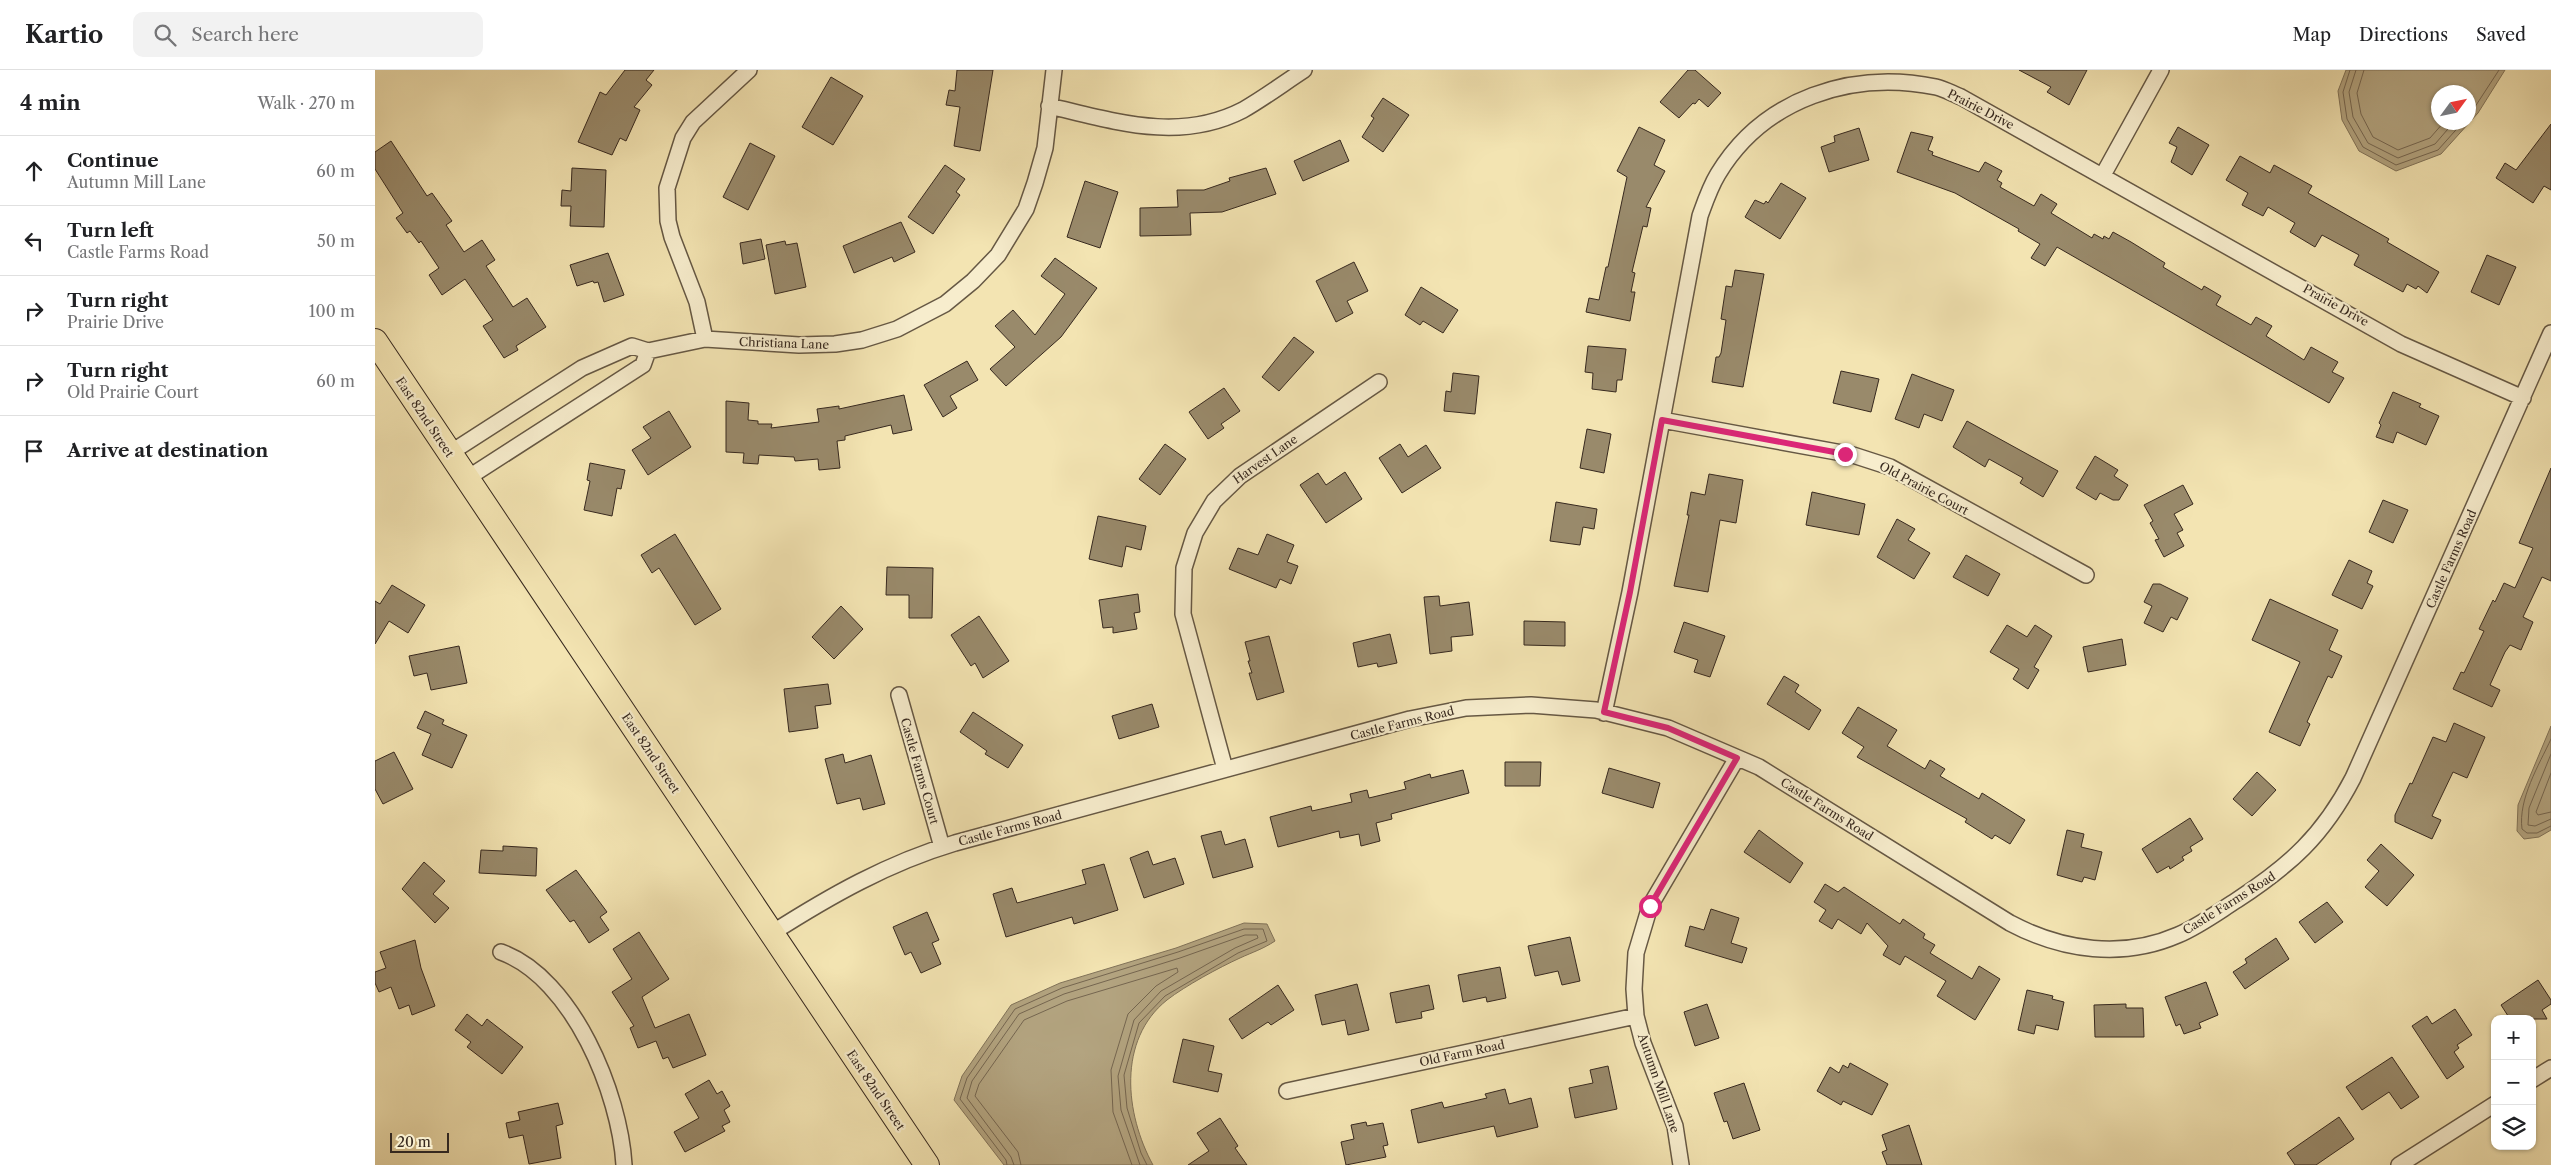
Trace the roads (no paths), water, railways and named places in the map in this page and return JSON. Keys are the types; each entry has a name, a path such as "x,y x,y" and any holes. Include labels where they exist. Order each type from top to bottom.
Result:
{"main road":[{"name":"East 82nd Street","path":"375,342 927,1165"}],"street":[{"path":"705,338 693,290 671,237 668,221 667,188 683,138 693,122 749,70"},
{"name":"Christiana Lane","path":"450,453 582,368 633,346 648,350 705,338 799,345 835,344 862,340 897,330 945,304 985,268 1003,247 1022,216 1040,166 1054,70"},
{"path":"1049,106 1145,128 1181,128 1218,120 1243,110 1304,70"},
{"path":"2103,175 2161,70"},
{"name":"Prairie Drive","path":"1604,712 1630,592 1697,225 1706,199 1717,175 1738,146 1765,121 1788,106 1820,91 1864,81 1901,81 1936,87 1969,101 2401,344 2523,398"},
{"name":"Castle Farms Road","path":"772,933 864,878 942,847 1410,719 1456,710 1531,705 1604,712 1668,728 1759,768 2010,923 2035,935 2070,946 2107,950 2145,945 2179,934 2276,874 2308,845 2335,812 2353,778 2551,333"},
{"path":"466,479 643,366 648,350"},
{"name":"Harvest Lane","path":"1225,769 1183,614 1184,568 1195,533 1214,501 1233,481 1379,382"},
{"name":"Old Prairie Court","path":"1662,420 1853,455 1890,467 2085,575"},
{"name":"Castle Farms Court","path":"899,695 942,847"},
{"name":"Autumn Mill Lane","path":"1681,1165 1675,1126 1643,1043 1637,1016 1634,971 1640,936 1647,914 1659,889 1737,758"},
{"path":"501,952 521,962 542,979 563,1004 590,1046 608,1088 618,1123 624,1165"},
{"name":"Old Farm Road","path":"1287,1091 1637,1016"},
{"path":"2536,1077 2551,1068"},
{"path":"2399,1165 2417,1160 2494,1105"}],"water":[{"path":"2346,70 2505,70 2476,115 2476,85 2431,85 2431,130 2463,130 2441,154 2396,171 2359,151 2342,120 2338,91"},
{"path":"2551,726 2551,830 2539,837 2524,839 2517,831 2518,805"},
{"path":"1244,923 1267,924 1275,941 1213,972 1174,995 1151,1016 1140,1035 1133,1056 1131,1078 1132,1101 1136,1123 1153,1165 1004,1165 954,1100 962,1076 1011,1005 1060,983 1176,948"}]}
